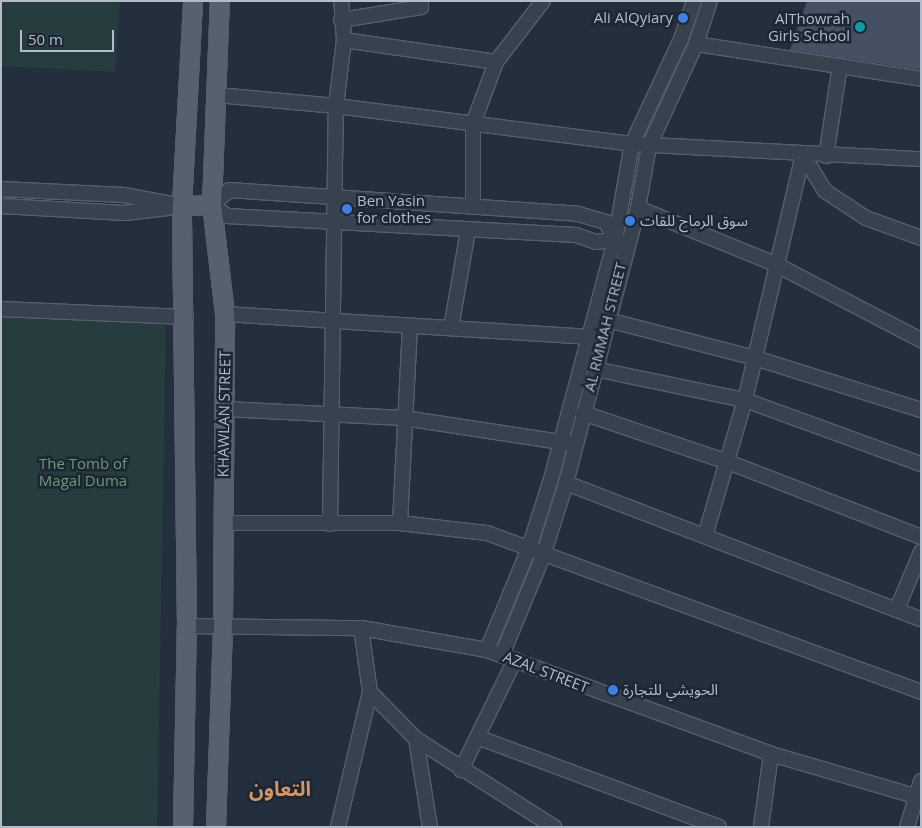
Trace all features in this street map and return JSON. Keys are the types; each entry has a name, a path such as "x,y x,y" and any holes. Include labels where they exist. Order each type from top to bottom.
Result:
{"main road":[{"path":"183,827 187,626 186,318 182,206 193,1"},
{"name":"KHAWLAN STREET","path":"216,827 223,625 222,523 225,314 212,205 220,1"},
{"path":"182,206 212,205"}],"street":[{"path":"330,524 335,321 334,198 336,106 344,40 341,1"},
{"path":"341,20 421,7 421,1"},
{"path":"473,207 472,124 496,62 543,1"},
{"name":"AL RMMAH STREET","path":"461,770 477,738 508,658 566,483 574,445 608,320 620,244 632,144 681,39 694,1"},
{"name":"AL RMMAH STREET","path":"487,650 529,548 587,336 620,244 638,208 649,146 696,44 710,1"},
{"path":"344,40 496,62"},
{"path":"696,44 921,79"},
{"path":"826,156 840,66"},
{"path":"217,95 336,106 649,146 803,155 921,159"},
{"path":"803,155 825,191 866,218 921,238"},
{"path":"704,536 728,462 755,358 775,264 803,155"},
{"path":"1,189 124,195 182,206"},
{"path":"229,190 578,214 606,222 620,244 596,242 576,235 468,231 335,221 227,216 212,205 229,190"},
{"path":"1,206 125,213 182,206"},
{"path":"638,208 775,264 921,340"},
{"path":"451,328 468,231"},
{"path":"1,309 186,318"},
{"path":"225,314 603,338"},
{"path":"608,320 755,358 921,410"},
{"path":"400,523 410,326"},
{"path":"595,369 744,400 921,464"},
{"path":"224,409 404,418 559,440 574,445"},
{"path":"583,413 728,462 921,537"},
{"path":"566,483 921,619"},
{"path":"222,523 400,523 487,533 529,548 543,556 921,692"},
{"path":"897,609 921,552"},
{"name":"AZAL STREET","path":"187,626 361,628 487,650 771,754 918,797"},
{"path":"338,827 370,692 361,628"},
{"path":"370,692 416,739 461,770 554,827"},
{"path":"477,738 719,827"},
{"path":"416,739 430,827"},
{"path":"761,827 771,754"},
{"path":"907,827 918,797 921,781"}],"green space":[{"path":"1,1 120,1 115,72 1,66"},
{"name":"The Tomb of Magal Duma","path":"1,312 166,320 157,827 1,827"}],"building":[{"name":"AlThowrah Girls School","path":"807,1 921,1 921,70 790,50"}],"place":[{"name":"Ali AlQyiary","path":"683,18"},
{"name":"AlThowrah Girls School","path":"860,27"},
{"name":"Ben Yasin for clothes","path":"347,209"},
{"name":"سوق الرماح للقات","path":"630,221"},
{"name":"الحويشي للتجارة","path":"613,690"}],"district":[{"name":"التعاون","path":"280,788"}]}
